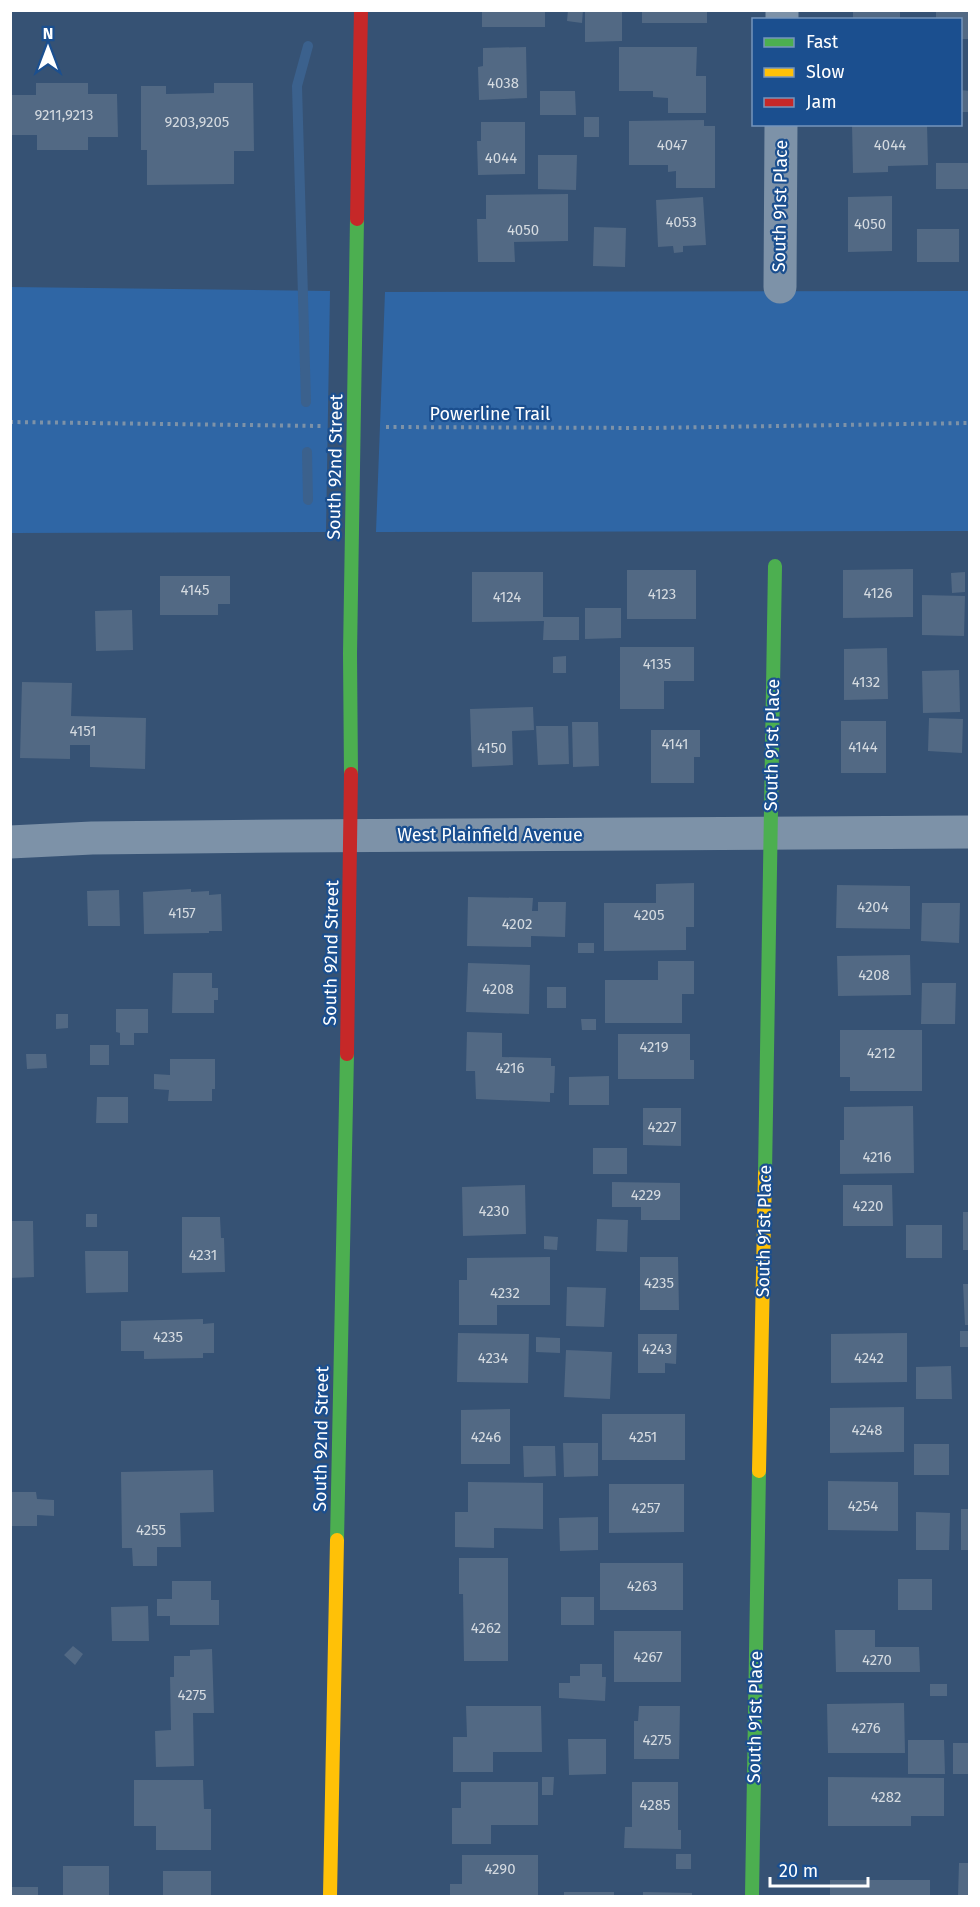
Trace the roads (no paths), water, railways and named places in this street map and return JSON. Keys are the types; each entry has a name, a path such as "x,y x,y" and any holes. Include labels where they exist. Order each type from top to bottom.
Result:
{"main road":[{"name":"South 92nd Street","path":"330,1896 351,835 350,654 361,10"},
{"name":"South 91st Place","path":"752,1896 775,566"}],"street":[{"name":"South 91st Place","path":"780,287 781,126"},
{"name":"West Plainfield Avenue","path":"10,842 92,838 351,835 969,832"}],"waterway":[{"path":"306,402 297,86 308,46"},
{"path":"307,452 308,500"}]}
